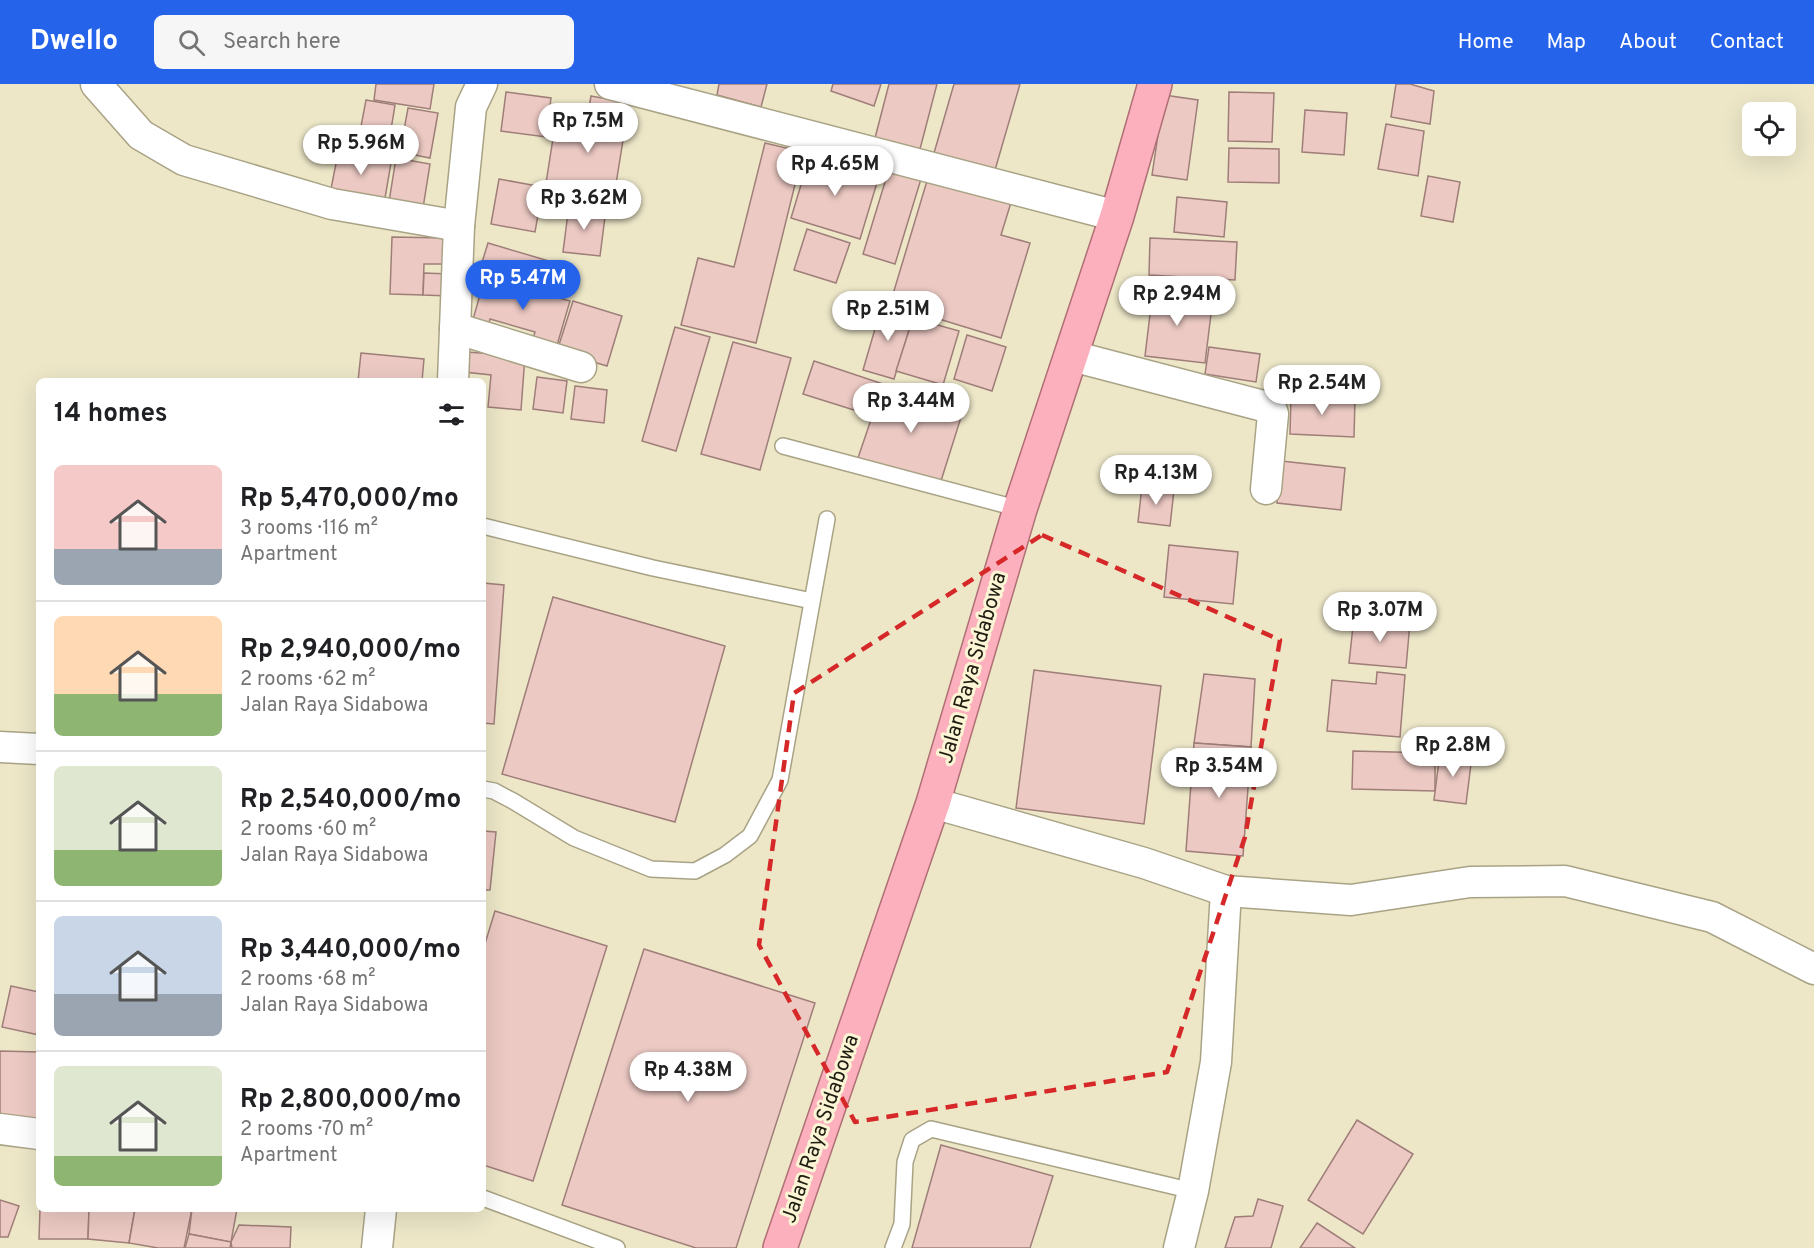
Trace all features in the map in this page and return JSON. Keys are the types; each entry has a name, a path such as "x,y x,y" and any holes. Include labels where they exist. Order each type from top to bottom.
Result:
{"highway":[{"name":"Jalan Raya Sidabowa","path":"780,1248 933,803 1020,509 1117,216 1155,84"}],"street":[{"path":"96,84 141,135 184,160 332,204 459,226"},
{"path":"453,378 459,226 471,106 482,84"},
{"path":"610,84 684,94 1117,216"},
{"path":"455,328 580,368"},
{"path":"1072,356 1271,408 1273,414 1266,489"},
{"path":"0,747 36,749"},
{"path":"933,803 1144,863 1227,891 1351,900 1470,882 1564,881 1712,917 1814,969"},
{"path":"1179,1248 1193,1191 1216,1062 1227,891"},
{"path":"0,1129 36,1134"},
{"path":"377,1248 381,1212"}],"lane":[{"path":"783,446 1020,509"},
{"path":"486,790 513,801 574,838 651,869 695,871 725,855 750,836 780,780 827,519"},
{"path":"486,527 653,568 812,601"},
{"path":"893,1248 902,1224 905,1162 912,1140 931,1129 1193,1191"},
{"path":"486,1199 617,1248"}],"highlighted area":[{"path":"1042,535 1280,640 1245,837 1167,1072 855,1122 759,945 794,693"}],"building":[{"path":"376,84 434,84 430,109 374,100"},
{"path":"719,84 767,84 761,107 717,95"},
{"path":"833,84 881,84 874,106 831,91"},
{"path":"889,84 937,84 920,149 875,138"},
{"path":"954,84 1020,84 995,170 934,153"},
{"path":"1396,84 1410,84 1434,91 1430,124 1391,117"},
{"path":"506,92 551,98 546,137 501,131"},
{"path":"1229,92 1274,93 1272,142 1228,141"},
{"path":"1164,95 1198,100 1187,180 1152,175"},
{"path":"591,96 629,103 615,190 594,187 591,204 544,196 554,132 584,137"},
{"path":"366,100 395,105 389,142 359,137"},
{"path":"408,108 438,113 430,158 400,152"},
{"path":"1305,110 1347,113 1344,155 1302,152"},
{"path":"1386,124 1424,131 1418,176 1378,169"},
{"path":"765,143 803,152 756,343 681,325 698,258 734,267"},
{"path":"339,148 392,157 384,204 330,194"},
{"path":"1229,148 1279,149 1279,183 1228,182"},
{"path":"810,155 879,176 860,239 791,218"},
{"path":"396,158 430,164 423,208 389,202"},
{"path":"889,169 921,179 895,264 863,254"},
{"path":"930,171 1013,196 1001,235 1030,243 1001,338 890,304"},
{"path":"1428,176 1460,182 1453,222 1421,216"},
{"path":"499,179 543,187 535,232 491,224"},
{"path":"1177,197 1227,202 1224,237 1174,232"},
{"path":"569,205 606,209 600,256 563,252"},
{"path":"807,229 850,243 836,283 794,270"},
{"path":"392,237 448,238 448,264 424,264 423,295 390,294"},
{"path":"1150,238 1237,242 1235,280 1149,275"},
{"path":"488,243 559,264 551,290 480,269"},
{"path":"424,273 449,274 449,296 423,295"},
{"path":"485,277 570,301 555,352 531,345 535,332 490,319 488,328 472,323"},
{"path":"1154,281 1174,283 1172,301 1212,306 1205,363 1145,356"},
{"path":"573,301 622,316 607,366 557,351"},
{"path":"882,305 914,314 894,379 863,370"},
{"path":"913,318 959,331 943,385 896,371"},
{"path":"675,327 710,337 676,451 642,441"},
{"path":"967,335 1006,347 992,391 954,379"},
{"path":"733,342 791,358 760,470 701,454"},
{"path":"1209,347 1260,354 1256,382 1205,374"},
{"path":"466,352 525,356 521,410 488,407 491,375 464,372"},
{"path":"361,353 424,359 422,378 358,378"},
{"path":"814,361 883,384 873,416 803,394"},
{"path":"537,377 567,381 563,413 533,409"},
{"path":"883,384 963,411 940,484 858,458"},
{"path":"575,386 607,390 604,423 571,419"},
{"path":"1291,396 1355,399 1354,437 1290,434"},
{"path":"1281,461 1345,468 1341,510 1277,503"},
{"path":"1142,486 1174,490 1170,526 1138,522"},
{"path":"1169,545 1238,552 1233,604 1164,597"},
{"path":"486,583 504,585 494,724 486,723"},
{"path":"553,597 725,646 675,822 502,774"},
{"path":"1354,617 1410,622 1406,668 1349,663"},
{"path":"1034,670 1161,686 1144,824 1016,808"},
{"path":"1377,672 1405,675 1400,737 1327,731 1332,680 1376,684"},
{"path":"1204,674 1255,679 1251,747 1194,743"},
{"path":"1194,743 1251,747 1243,856 1186,851"},
{"path":"1353,751 1435,753 1435,791 1352,789"},
{"path":"1440,752 1472,756 1466,804 1434,800"},
{"path":"486,831 496,832 490,890 486,890"},
{"path":"495,911 607,946 533,1181 486,1166 486,940"},
{"path":"644,949 815,1003 736,1248 696,1248 562,1205"},
{"path":"11,986 36,991 36,1034 2,1027"},
{"path":"0,1051 36,1052 36,1120 0,1119"},
{"path":"1357,1120 1413,1154 1363,1234 1308,1200"},
{"path":"941,1145 1053,1176 1030,1248 912,1248"},
{"path":"1258,1199 1283,1206 1271,1248 1225,1248 1235,1217 1253,1216"},
{"path":"0,1200 19,1206 8,1237 0,1237"},
{"path":"40,1212 89,1212 88,1239 39,1239"},
{"path":"89,1212 134,1212 129,1243 88,1239"},
{"path":"134,1212 191,1212 184,1248 158,1248 129,1243"},
{"path":"192,1212 236,1212 231,1242 189,1234"},
{"path":"1317,1223 1355,1248 1300,1248"},
{"path":"239,1225 291,1227 290,1248 232,1248 231,1242"},
{"path":"189,1234 231,1242 230,1248 185,1248"}]}
